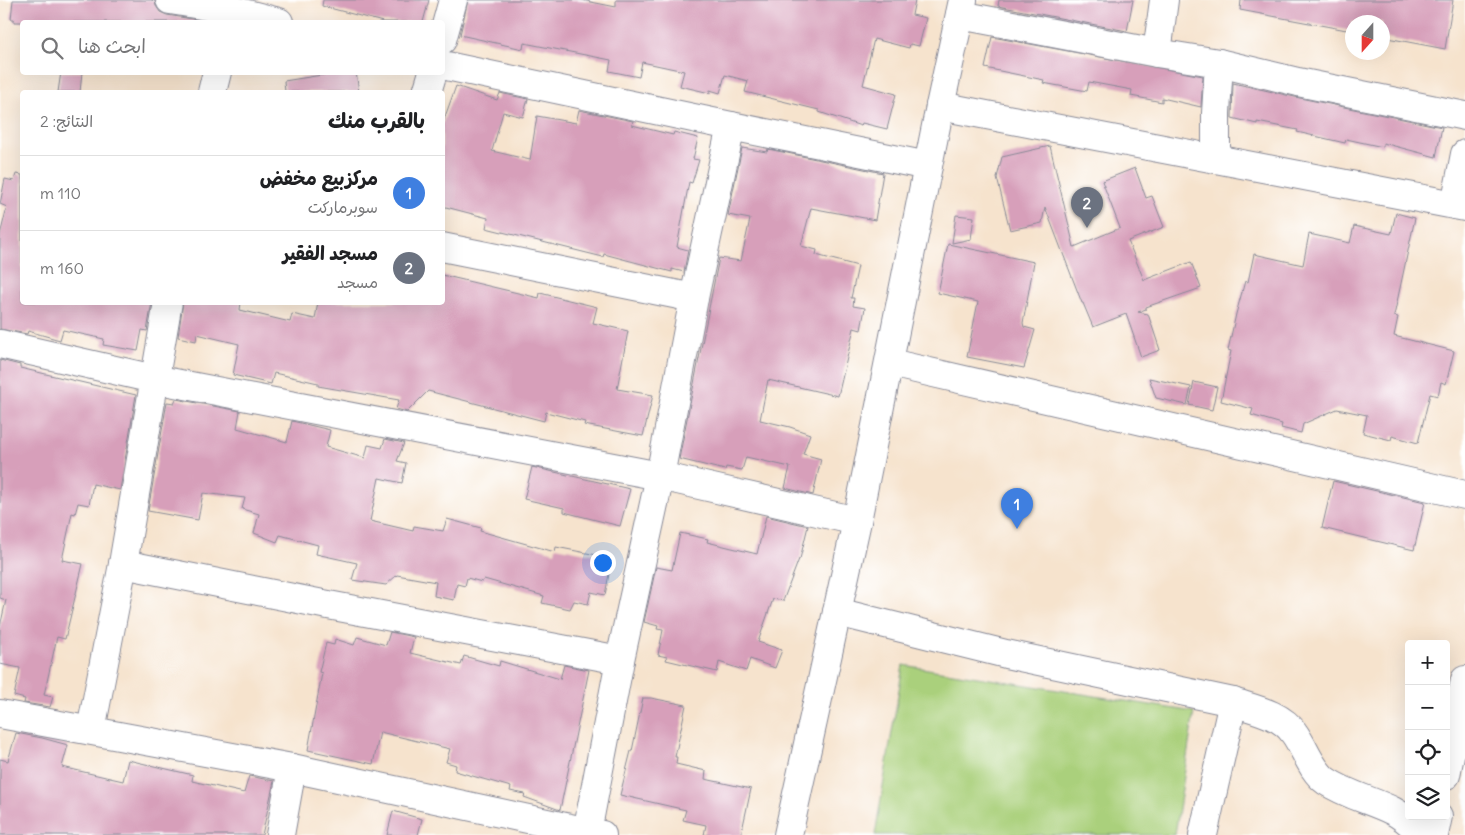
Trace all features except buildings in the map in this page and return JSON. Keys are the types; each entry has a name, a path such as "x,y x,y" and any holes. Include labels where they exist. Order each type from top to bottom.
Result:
{"street":[{"path":"170,0 230,16 263,20"},
{"path":"445,29 453,0"},
{"path":"1157,54 1164,0"},
{"path":"788,835 857,521 961,8 1157,54 1219,63 1298,82 1465,116"},
{"path":"1216,158 1219,63"},
{"path":"445,66 928,166"},
{"path":"212,90 216,75"},
{"path":"428,90 432,75"},
{"path":"940,106 1460,206 1465,154"},
{"path":"0,714 292,768 594,833 620,660 660,476 694,298 731,126"},
{"path":"445,248 694,298"},
{"path":"91,730 167,305"},
{"path":"0,344 154,379 660,476 857,521"},
{"path":"890,363 1465,495"},
{"path":"122,564 620,660"},
{"path":"837,612 1006,654 1233,702 1264,712 1283,722 1293,731 1324,780 1340,789 1394,812 1409,821 1423,835"},
{"path":"1450,755 1465,680"},
{"path":"1203,835 1233,702"},
{"path":"280,835 292,768"},
{"path":"1434,835 1437,820"}],"green space":[{"path":"903,665 1194,712 1175,835 875,835"}],"place":[{"name":"مسجد الفقير","path":"1087,228"},
{"name":"مركزبيع مخفض","path":"1017,529"}]}
